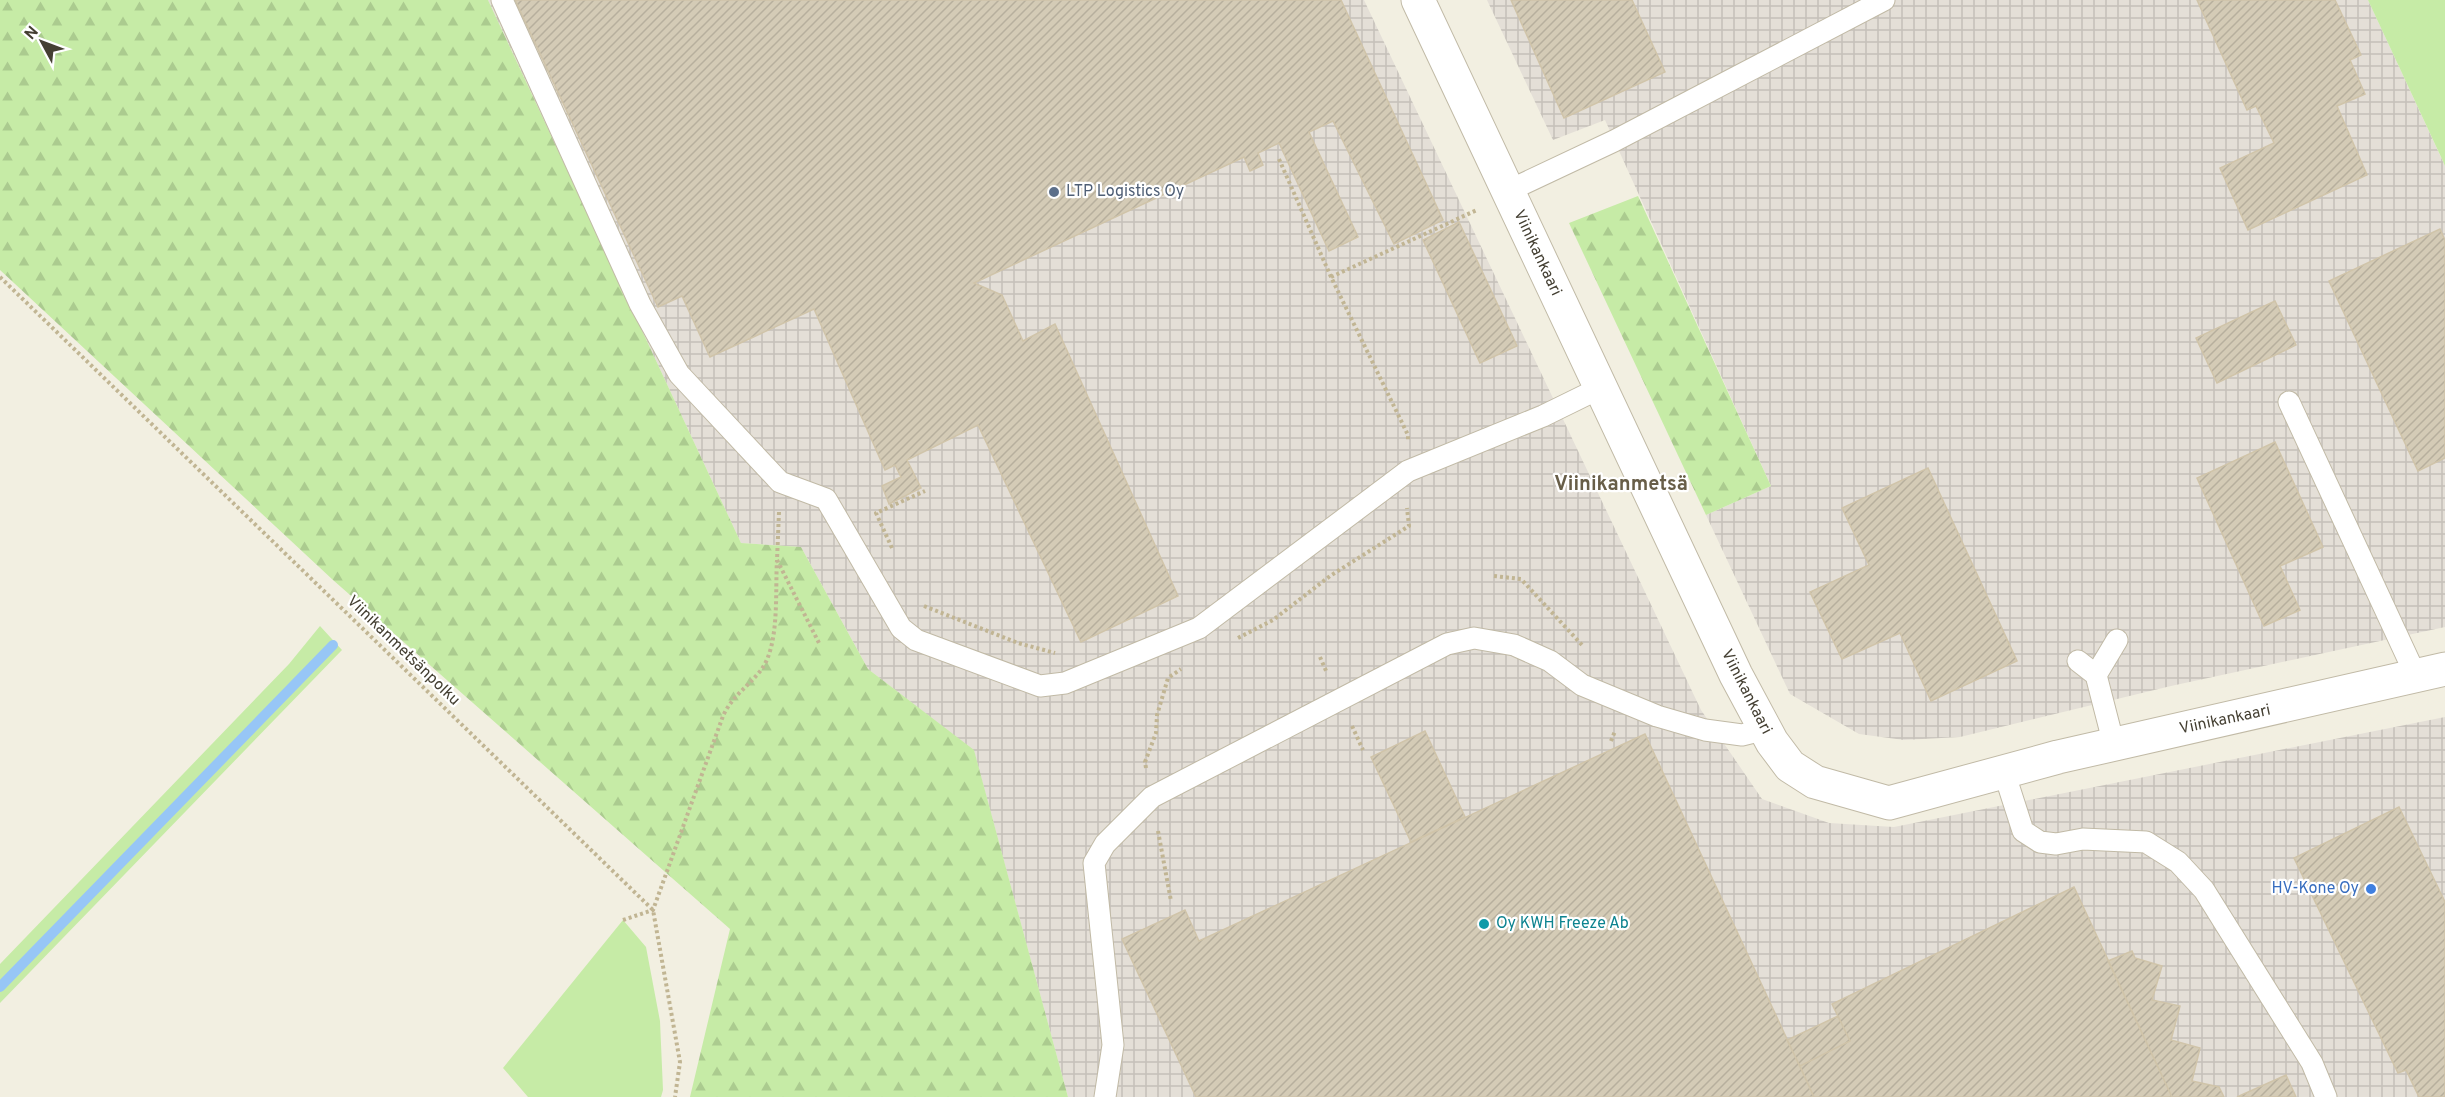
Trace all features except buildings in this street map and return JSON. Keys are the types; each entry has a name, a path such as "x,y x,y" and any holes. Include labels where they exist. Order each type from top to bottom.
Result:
{"street":[{"name":"Viinikankaari","path":"1418,0 1736,675 1790,766 1815,782 1889,803 2114,745 2430,673"}],"lane":[{"path":"502,0 640,304 679,374 780,482 826,499 901,628 916,640 1040,686 1065,682 1199,628 1408,471 1543,417 1600,388"},
{"path":"1508,191 1614,141 1884,0"},
{"path":"2289,402 2430,673"},
{"path":"1105,1097 1113,1045 1094,863 1105,844 1152,797 1447,644 1474,638 1514,645 1550,661 1582,685 1657,716 1705,730 1742,735 1766,729"},
{"path":"2096,675 2118,640"},
{"path":"2078,661 2096,675 2114,745"},
{"path":"2004,772 2023,831 2040,842 2056,844 2083,839 2146,842 2178,862 2204,890 2312,1063 2326,1097"}],"path":[{"path":"1235,640 1273,620 1330,576 1409,526 1406,502 1408,435 1331,277 1279,159"},
{"path":"1331,277 1478,210"},
{"name":"Viinikanmetsänpolku","path":"0,277 653,910"},
{"path":"675,1097 680,1062 653,910 723,716 730,701 762,669 772,648 780,482"},
{"path":"894,555 876,513 925,491"},
{"path":"777,560 819,645"},
{"path":"917,603 1018,643 1064,655"},
{"path":"1156,733 1157,716 1168,678 1186,666"},
{"path":"623,920 653,910"}],"shaded area":[{"path":"488,0 1364,0 1701,710 1762,799 1829,823 1894,827 2445,717 2445,1097 1068,1097 974,751 868,669 801,547 741,543"},
{"path":"1487,0 2368,0 2445,166 2445,627 2171,686 1960,737 1904,740 1859,734 1790,694 1706,515 1771,486 1605,120 1553,140"}],"green space":[{"path":"0,0 488,0 741,543 801,547 868,669 974,750 1068,1097 690,1097 730,929 333,580 0,270"},
{"path":"2368,0 2445,0 2445,166 2441,157"},
{"path":"1638,196 1771,486 1706,515 1569,223"},
{"path":"320,626 342,650 0,1003 0,964 289,664"},
{"path":"623,920 646,947 660,1021 663,1090 661,1097 528,1097 503,1068"}],"waterway":[{"path":"0,987 333,645"}],"place":[{"name":"LTP Logistics Oy","path":"1054,192"},
{"name":"HV-Kone Oy","path":"2371,889"},
{"name":"Oy KWH Freeze Ab","path":"1484,924"}],"district":[{"name":"Viinikanmetsä","path":"1621,485"}]}
